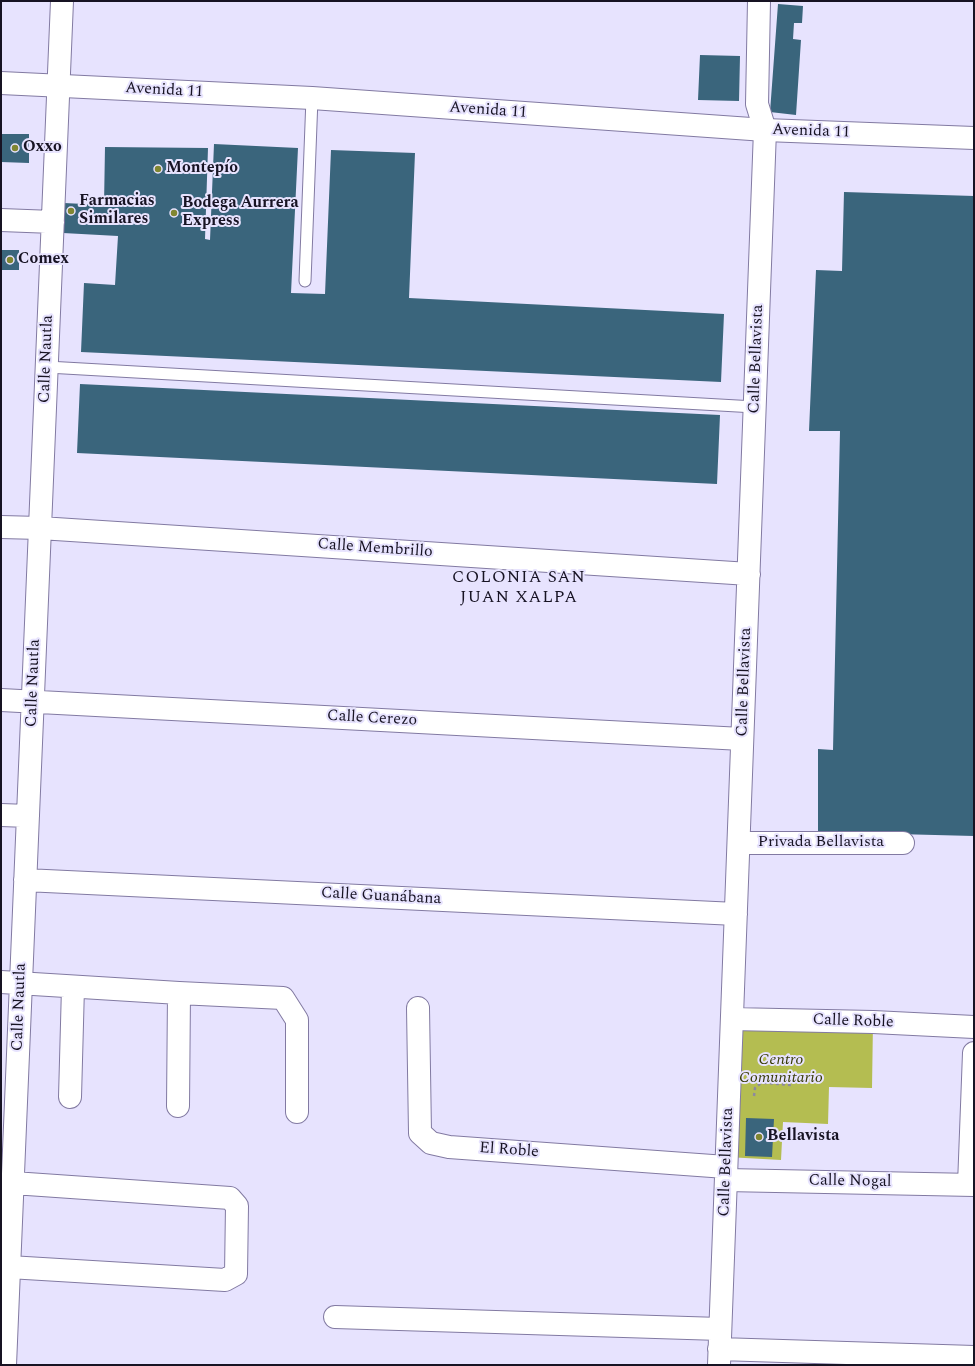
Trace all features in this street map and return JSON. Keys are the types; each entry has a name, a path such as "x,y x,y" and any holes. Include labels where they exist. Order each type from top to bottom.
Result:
{"street":[{"name":"Calle Nautla","path":"5,1365 4,1316 9,1267 13,1183 8,1143 11,982 25,880 62,1"},
{"name":"Calle Bellavista","path":"720,1348 765,130 757,104 759,1"},
{"name":"Avenida 11","path":"1,83 312,98 765,130 974,138"},
{"path":"1,220 53,222"},
{"name":"Calle Membrillo","path":"1,527 40,528 749,574"},
{"name":"Calle Cerezo","path":"1,700 742,739"},
{"path":"1,815 28,816"},
{"name":"Privada Bellavista","path":"739,843 903,843"},
{"name":"Calle Guanábana","path":"25,880 736,914"},
{"path":"11,982 73,987 283,998 297,1020 297,1112"},
{"path":"70,1097 73,987"},
{"path":"178,1106 179,993"},
{"name":"El Roble","path":"418,1008 420,1133 431,1143 449,1147 726,1173"},
{"name":"Calle Roble","path":"732,1019 873,1022 974,1027"},
{"path":"971,1185 974,1053"},
{"name":"Calle Nogal","path":"726,1173 971,1185"},
{"path":"9,1267 225,1280 236,1274 237,1206 230,1198 13,1183"},
{"path":"335,1317 720,1348 974,1357"}],"lane":[{"path":"305,281 312,98"},
{"path":"47,367 755,407"}],"path":[{"path":"730,1081 792,1085"},
{"path":"754,1096 755,1088 760,1083"}],"green space":[{"name":"Centro Comunitario","path":"732,1019 873,1022 872,1088 829,1087 828,1124 783,1122 781,1160 727,1157"}],"building":[{"path":"778,4 803,6 802,23 794,23 793,39 801,40 796,115 770,112"},
{"path":"700,55 740,56 739,101 698,100"},
{"name":"Oxxo","path":"1,134 29,134 29,163 1,162"},
{"path":"214,144 298,148 291,293 325,294 331,150 415,153 409,298 724,314 721,382 81,352 84,283 115,285 118,236 63,233 64,203 104,205 105,147 208,148 205,239 210,240"},
{"path":"844,192 974,196 974,836 818,832 818,749 833,750 840,431 809,431 816,270 842,271"},
{"name":"Comex","path":"1,250 19,250 19,270 1,270"},
{"path":"80,384 720,415 717,484 77,453"},
{"name":"Bellavista","path":"746,1118 774,1119 772,1157 745,1156"}],"place":[{"name":"Oxxo","path":"15,148"},
{"name":"Montepío","path":"158,169"},
{"name":"Farmacias Similares","path":"71,211"},
{"name":"Bodega Aurrera Express","path":"174,213"},
{"name":"Comex","path":"10,260"},
{"name":"Bellavista","path":"759,1137"}],"district":[{"name":"COLONIA SAN JUAN XALPA","path":"519,589"}]}
